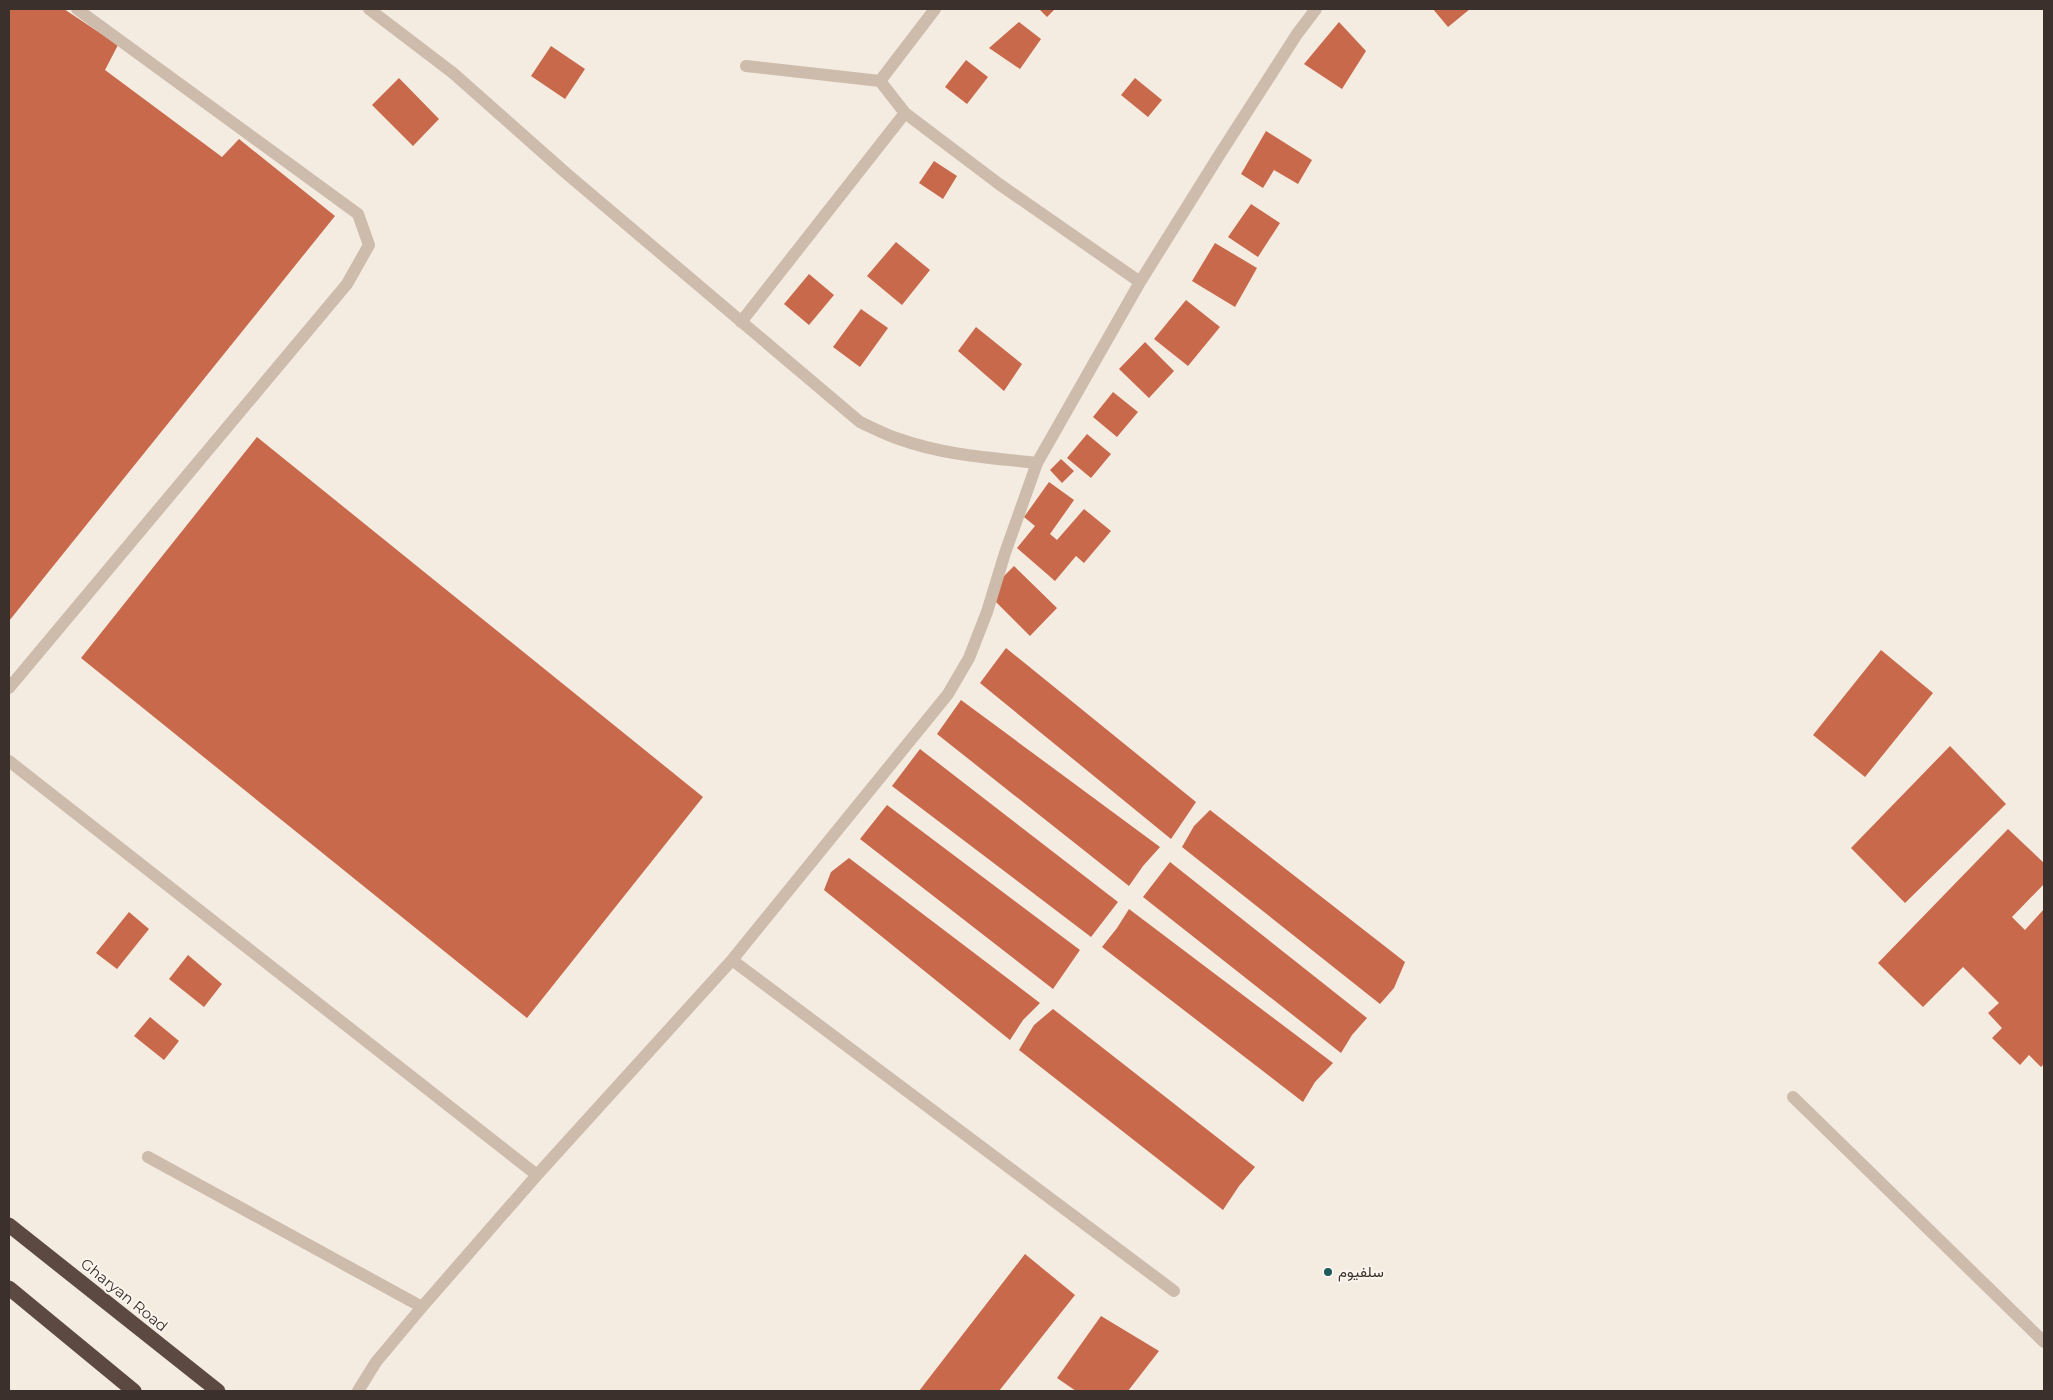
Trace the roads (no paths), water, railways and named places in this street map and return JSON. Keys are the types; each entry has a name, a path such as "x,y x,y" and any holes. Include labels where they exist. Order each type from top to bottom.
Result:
{"highway":[{"name":"Gharyan Road","path":"9,1224 218,1391"},
{"path":"9,1288 134,1391"}],"street":[{"path":"9,688 348,284 369,245 358,214 77,9"},
{"path":"369,9 453,73 575,181 860,422 900,440 928,447 976,456 1038,463"},
{"path":"880,81 934,9"},
{"path":"358,1391 376,1362 422,1307 537,1176 732,960 948,694 969,658 987,612 1005,553 1038,463 1140,282 1297,34 1316,9"},
{"path":"746,66 880,81 906,113 999,184 1140,282"},
{"path":"741,322 906,113"},
{"path":"9,761 537,1176"},
{"path":"732,960 1174,1292"},
{"path":"1793,1097 2044,1342"},
{"path":"148,1157 422,1307"}],"place":[{"name":"سلفيوم","path":"1328,1272"}]}
